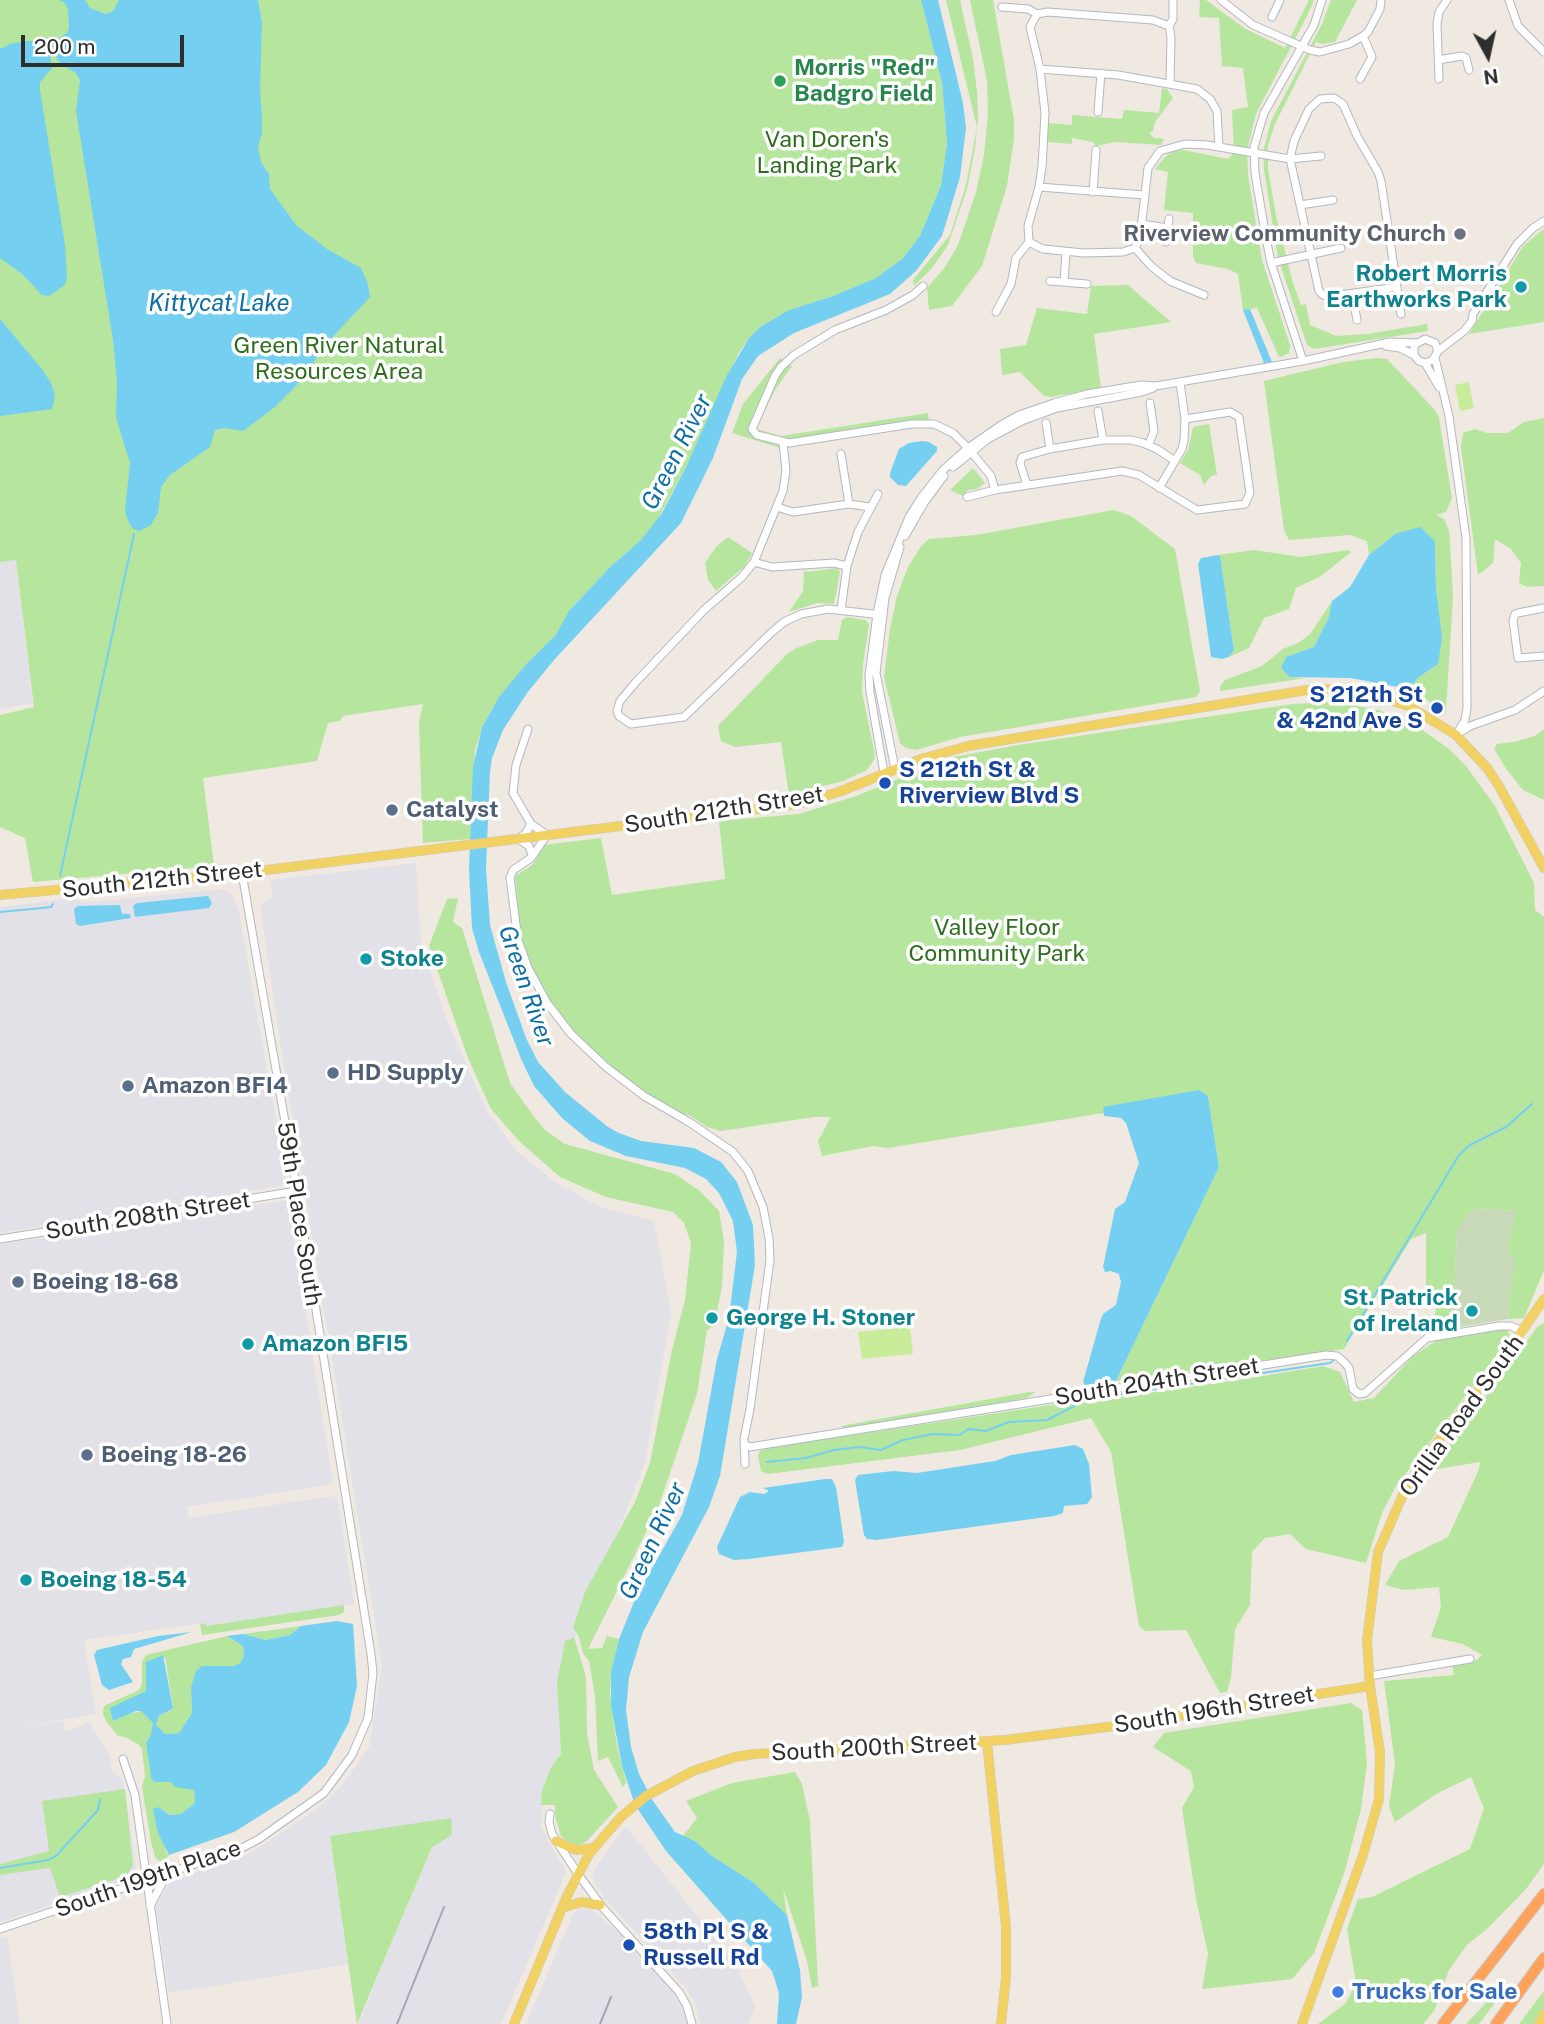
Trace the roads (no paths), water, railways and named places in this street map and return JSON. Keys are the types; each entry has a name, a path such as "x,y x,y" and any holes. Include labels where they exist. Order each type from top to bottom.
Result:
{"highway":[{"path":"1443,2024 1544,1894"},
{"path":"1496,2024 1544,1958"}],"main road":[{"name":"South 212th Street","path":"0,895 242,873 798,804 839,792 943,752 978,744 1307,690 1358,691 1389,700 1412,708 1456,735"},
{"path":"1456,735 1487,768 1499,786 1544,868"},
{"name":"Orillia Road South","path":"1302,2024 1355,1880 1378,1799 1380,1752 1370,1681 1367,1634 1375,1568 1389,1525 1405,1490 1426,1457 1544,1299"},
{"name":"South 196th Street","path":"1058,1734 1370,1681"},
{"name":"South 200th Street","path":"593,1848 621,1818 661,1786 713,1763 755,1754 987,1742 1058,1734"},
{"path":"987,1742 1006,1927 1006,1977 1001,2024"},
{"path":"556,1841 576,1850 593,1848"},
{"path":"514,2024 562,1908 593,1848"},
{"path":"562,1908 581,1902 600,1905"},
{"path":"1539,2024 1544,2014"}],"street":[{"path":"1170,84 1169,26 1173,19 1173,0"},
{"path":"1221,0 1253,24 1301,47 1320,52 1349,44 1363,36 1380,9 1381,0"},
{"path":"1272,17 1280,0"},
{"path":"1303,361 1272,264 1255,173 1254,153 1264,113 1314,25 1322,0"},
{"path":"1439,79 1438,18 1447,0"},
{"path":"1509,0 1518,26 1544,52"},
{"path":"1002,7 1028,9 1037,14 1048,12 1153,20 1169,26"},
{"path":"1030,242 1027,226 1039,187 1045,113 1040,69 1030,27 1037,14"},
{"path":"1360,79 1371,57 1363,36"},
{"path":"1438,60 1462,56 1466,58 1469,70"},
{"path":"1040,69 1101,74 1197,89 1210,99 1217,111 1219,147"},
{"path":"1098,112 1101,74"},
{"path":"1397,287 1352,294 1323,295 1318,286 1290,159 1294,141 1309,109 1317,101 1327,97 1338,99 1343,104 1378,173 1397,287 1401,314"},
{"path":"1135,248 1140,238 1149,168 1160,151 1185,144 1290,159 1321,156"},
{"path":"1093,192 1096,150"},
{"path":"1039,187 1144,195"},
{"path":"1300,205 1333,200"},
{"path":"1166,243 1169,219"},
{"path":"884,773 870,692 871,655 880,615 896,558 912,523 943,478 970,450 1055,405 1142,392 1156,386 1303,361 1390,342 1416,343 1425,339 1433,341 1454,334 1472,317 1517,244 1544,221"},
{"path":"1141,224 1168,228"},
{"path":"1030,242 1043,249 1066,252 1111,253 1135,248"},
{"path":"996,312 1012,284 1016,258 1030,242"},
{"path":"1135,248 1151,266 1170,281 1203,295"},
{"path":"1272,264 1341,248"},
{"path":"1065,282 1066,252"},
{"path":"1049,281 1087,284"},
{"path":"923,286 913,295 886,310 835,330 794,355 775,376 752,429 757,435 783,443 796,443 927,423 941,426 953,433 970,450 991,476 995,490"},
{"path":"1352,294 1357,320"},
{"path":"1416,343 1414,355 1419,362 1425,363 1464,331 1472,317"},
{"path":"1433,341 1450,424 1466,553 1467,708 1465,720 1456,735"},
{"path":"1374,346 1400,348 1414,355"},
{"path":"1425,363 1442,392"},
{"path":"1159,488 1182,449 1185,419 1180,382"},
{"path":"1149,444 1154,431 1150,404"},
{"path":"1097,411 1103,440"},
{"path":"967,497 995,490 1122,471 1139,475 1197,510 1245,504 1250,493 1240,419 1230,412 1185,419"},
{"path":"1046,423 1050,449"},
{"path":"1027,485 1020,463 1022,457 1103,440 1131,440 1149,444 1175,461"},
{"path":"783,443 786,479 754,562 742,577 704,610 620,701 617,711 619,716 631,724 684,717 785,622 801,614 841,610 880,615"},
{"path":"841,454 849,504"},
{"path":"841,610 847,566 878,494"},
{"path":"777,507 793,512 849,504 870,508"},
{"path":"754,562 772,568 834,563 847,566"},
{"path":"1544,608 1515,614 1513,621 1518,658 1544,656"},
{"path":"880,615 876,673 895,769"},
{"path":"1456,735 1470,726 1515,710 1544,691"},
{"path":"528,729 518,754 513,785 515,800 531,824 547,835 532,855 512,872 510,887 518,940 528,968 547,1003 570,1034 606,1067 644,1096 733,1152 748,1171 760,1197 767,1227 770,1260 744,1439 745,1464"},
{"path":"531,824 526,833 518,839 529,846 532,855"},
{"name":"59th Place South","path":"242,873 373,1673 368,1718 360,1738 352,1755 324,1793"},
{"name":"South 208th Street","path":"0,1239 296,1191"},
{"name":"South 204th Street","path":"745,1445 1326,1355 1337,1356 1344,1362 1349,1368 1353,1389 1359,1394 1365,1393 1427,1338 1499,1325 1522,1331"},
{"path":"1370,1681 1471,1659"},
{"path":"123,1759 135,1795 167,2024"},
{"name":"South 199th Place","path":"0,1929 240,1849 295,1815 324,1793"},
{"path":"550,1814 551,1829 556,1841 578,1874 600,1905 678,1992 687,2006 692,2024"},
{"path":"150,1906 167,1874"}],"water":[{"name":"Kittycat Lake","path":"59,0 85,0 90,8 106,14 113,11 119,0 258,0 262,22 262,133 258,147 261,162 269,174 270,189 296,225 327,249 361,268 370,297 330,340 296,386 275,407 243,431 224,428 215,430 210,447 170,475 161,487 158,513 151,525 140,531 133,529 125,511 130,463 116,418 117,383 113,340 76,111 80,80 76,73 57,59 54,43 68,32 69,26 68,9 64,2"},
{"path":"921,0 938,0 963,103 966,128 960,177 942,236 916,271 890,294 794,333 758,356 742,379 713,458 681,523 554,660 527,693 503,730 492,758 490,772 486,869 490,925 506,982 526,1038 538,1062 565,1092 608,1127 641,1141 694,1148 721,1162 737,1182 753,1225 755,1265 720,1476 709,1507 643,1632 629,1677 626,1710 631,1747 639,1774 653,1801 675,1832 695,1841 712,1856 753,1882 787,1915 800,1970 802,1997 796,2024 777,2024 779,1993 772,1971 666,1851 635,1805 622,1766 611,1706 611,1672 619,1639 636,1597 682,1515 698,1463 717,1359 729,1318 737,1252 733,1221 719,1193 706,1179 685,1168 626,1156 590,1141 562,1118 534,1086 479,952 472,928 469,870 473,767 482,727 499,697 528,662 556,635 569,611 611,566 641,540 662,513 687,465 726,377 749,338 760,327 789,310 876,278 902,259 920,236 941,185 947,143 942,83"},
{"path":"27,41 48,41 52,68 40,82 40,90 65,245 67,278 65,285 49,296 42,295 22,274 0,258 0,49"},
{"path":"1250,309 1272,362 1264,363 1243,310"},
{"path":"0,319 51,383 55,395 52,409 0,416"},
{"path":"922,441 937,447 937,451 906,486 898,485 890,477 890,473 899,449 909,443"},
{"path":"1420,527 1435,541 1436,588 1442,638 1438,664 1419,677 1408,689 1351,678 1290,677 1281,668 1286,657 1314,647 1329,617 1332,601 1350,587 1369,555 1395,534"},
{"path":"1218,555 1234,650 1229,657 1222,659 1211,657 1198,564 1201,558"},
{"path":"208,896 212,903 209,908 135,917 133,906 137,903"},
{"path":"120,905 122,914 130,914 131,918 80,926 76,924 74,909 78,906"},
{"path":"1199,1090 1208,1096 1219,1167 1116,1381 1085,1385 1083,1382 1100,1322 1103,1314 1116,1305 1121,1282 1119,1274 1105,1272 1103,1267 1115,1209 1125,1202 1139,1163 1126,1123 1121,1118 1104,1116 1103,1107"},
{"path":"1075,1445 1083,1449 1089,1464 1092,1497 1087,1504 1064,1506 1063,1513 1054,1516 876,1540 867,1539 864,1535 855,1480 858,1475 893,1471 917,1473"},
{"path":"832,1479 836,1487 844,1542 842,1547 734,1560 719,1554 717,1547 740,1497 750,1492 764,1494 769,1491 763,1488"},
{"path":"337,1621 353,1624 357,1686 349,1722 326,1765 298,1792 234,1832 169,1855 158,1833 153,1809 159,1807 169,1815 181,1814 195,1803 194,1790 175,1787 171,1782 154,1782 151,1778 146,1742 153,1723 141,1711 113,1721 110,1708 146,1691 146,1662 163,1655 173,1708 159,1715 156,1725 165,1734 179,1733 192,1713 191,1687 196,1671 202,1666 234,1666 240,1663 244,1656 243,1646 227,1636 243,1634 266,1640 290,1635 301,1626"},
{"path":"192,1632 134,1649 131,1657 123,1659 121,1664 133,1682 109,1690 102,1685 94,1655 97,1650 158,1636"}],"waterway":[{"path":"60,876 134,534"},
{"path":"0,912 51,907 53,904"},
{"path":"1347,1341 1459,1155 1470,1145 1506,1127 1532,1104"},
{"path":"767,1462 806,1458 834,1450 859,1447 881,1450 903,1440 933,1434 960,1435 968,1429 986,1431 1009,1422 1047,1420 1088,1399 1330,1363 1335,1359"},
{"path":"0,1868 48,1860 56,1856 98,1810 100,1799"}],"railway":[{"path":"397,2024 444,1907"},
{"path":"600,2024 611,1997"}],"place":[{"name":"Morris \"Red\" Badgro Field","path":"780,81"},
{"name":"Riverview Community Church","path":"1460,234"},
{"name":"Robert Morris Earthworks Park","path":"1521,287"},
{"name":"S 212th St & 42nd Ave S","path":"1437,708"},
{"name":"S 212th St & Riverview Blvd S","path":"885,783"},
{"name":"Catalyst","path":"392,810"},
{"name":"Stoke","path":"366,959"},
{"name":"HD Supply","path":"333,1073"},
{"name":"Amazon BFI4","path":"128,1086"},
{"name":"Boeing 18-68","path":"18,1282"},
{"name":"St. Patrick of Ireland","path":"1472,1311"},
{"name":"George H. Stoner","path":"712,1318"},
{"name":"Amazon BFI5","path":"248,1344"},
{"name":"Boeing 18-26","path":"87,1455"},
{"name":"Boeing 18-54","path":"26,1580"},
{"name":"58th Pl S & Russell Rd","path":"629,1945"},
{"name":"Trucks for Sale","path":"1338,1992"}],"park label":[{"name":"Van Doren's Landing Park","path":"827,153"},
{"name":"Green River Natural Resources Area","path":"339,359"},
{"name":"Valley Floor Community Park","path":"997,941"}],"water label":[{"name":"Green River","path":"677,452"},
{"name":"Green River","path":"526,986"},
{"name":"Green River","path":"653,1541"}]}
